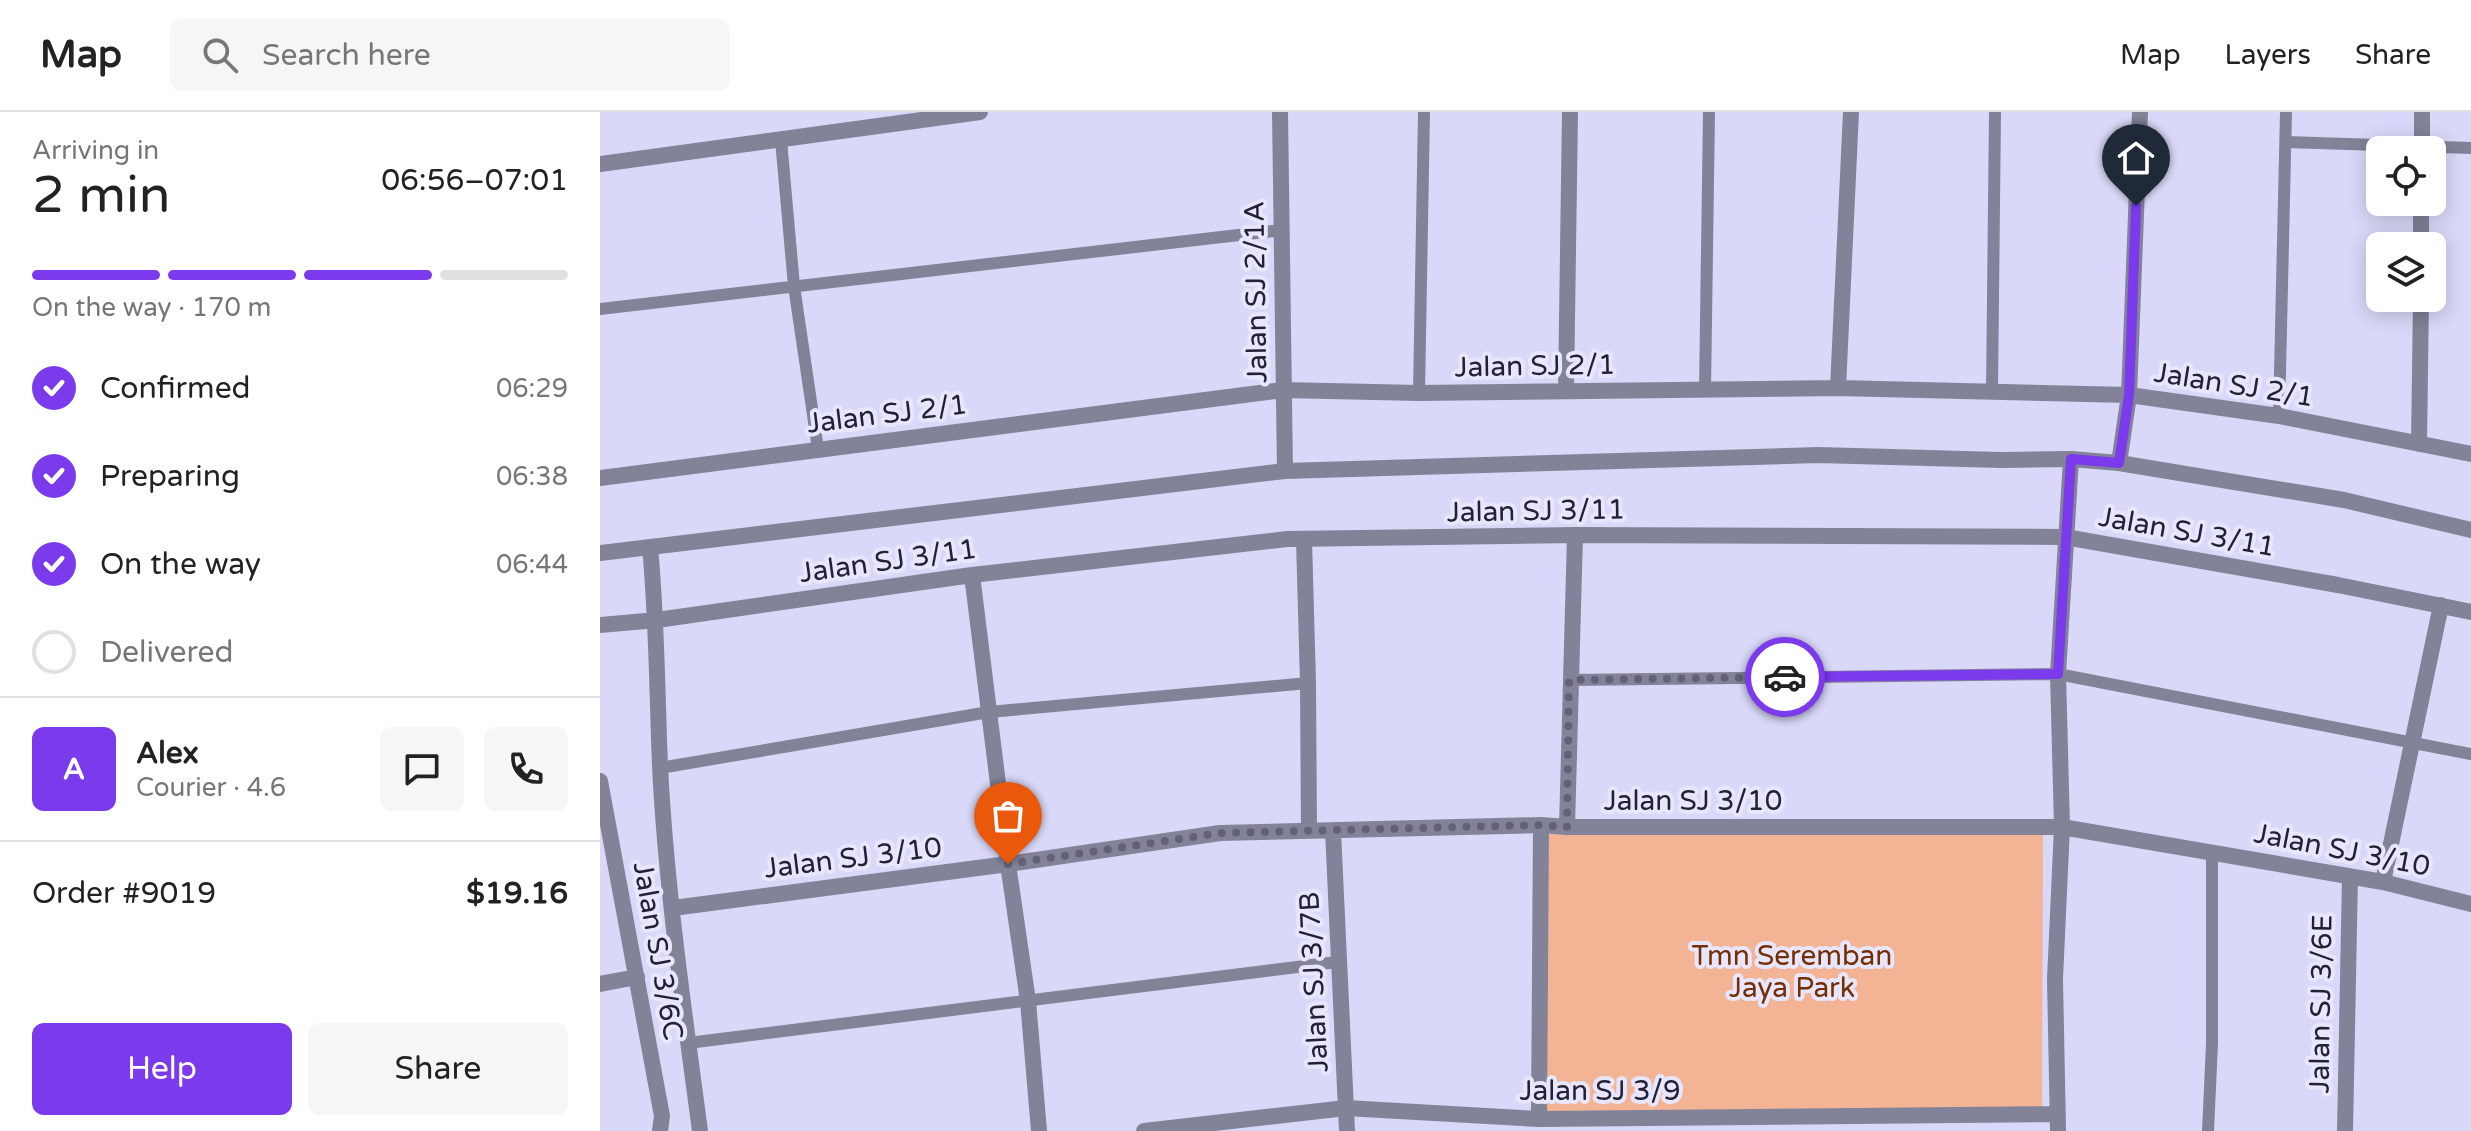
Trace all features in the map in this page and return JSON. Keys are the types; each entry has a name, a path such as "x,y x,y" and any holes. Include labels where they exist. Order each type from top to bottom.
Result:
{"street":[{"path":"600,164 980,112"},
{"name":"Jalan SJ 2/1A","path":"1280,112 1285,471"},
{"path":"1566,390 1570,112"},
{"path":"1838,388 1851,112"},
{"path":"2119,463 2129,395 2140,112"},
{"path":"2422,112 2422,136"},
{"path":"2419,444 2421,312"},
{"name":"Jalan SJ 2/1","path":"600,478 1283,390 1419,393 1838,388 2129,395 2279,416 2471,454"},
{"path":"600,553 1285,471 1818,455 2071,459 2119,463 2344,500 2471,530"},
{"path":"2058,1123 2055,979 2062,827 2058,674 2071,459"},
{"path":"1567,827 1575,535"},
{"name":"Jalan SJ 3/11","path":"600,625 657,620 972,575 1287,539 1575,535 2065,537 2471,612"},
{"path":"1304,540 1309,831"},
{"path":"650,547 657,620 660,768 673,908 700,1131"},
{"path":"972,575 1028,1001 1039,1131"},
{"path":"2383,882 2441,605"},
{"name":"Jalan SJ 3/6C","path":"600,781 662,1116 660,1131"},
{"path":"1539,1119 1541,825"},
{"name":"Jalan SJ 3/10","path":"673,908 1220,833 1541,825 2062,827 2383,882 2471,904"},
{"name":"Jalan SJ 3/7B","path":"1333,831 1347,1131"},
{"name":"Jalan SJ 3/6E","path":"2345,1131 2350,877"},
{"path":"600,984 637,977"},
{"name":"Jalan SJ 3/9","path":"1144,1131 1193,1128 1346,1108 1539,1119 1718,1124 2058,1123"}],"lane":[{"path":"1419,393 1424,112"},
{"path":"1705,391 1709,112"},
{"path":"1992,391 1995,112"},
{"path":"2279,416 2286,112"},
{"path":"781,140 794,286 818,449"},
{"path":"2286,142 2366,146"},
{"path":"2446,148 2471,148"},
{"path":"600,309 1282,230"},
{"path":"1569,680 2058,674 2471,754"},
{"path":"660,768 989,712 1308,683"},
{"path":"2208,1131 2212,1044 2212,851"},
{"path":"688,1043 1337,962"}],"green space":[{"name":"Tmn Seremban Jaya Park","path":"2043,830 2042,1110 1543,1114 1539,834"}],"way so far":[{"path":"1008,864 1220,833 1541,825 1567,827 1569,680 1785,677"}],"route":[{"path":"1785,677 2058,674 2071,459 2119,463 2129,395 2136,206"}]}
